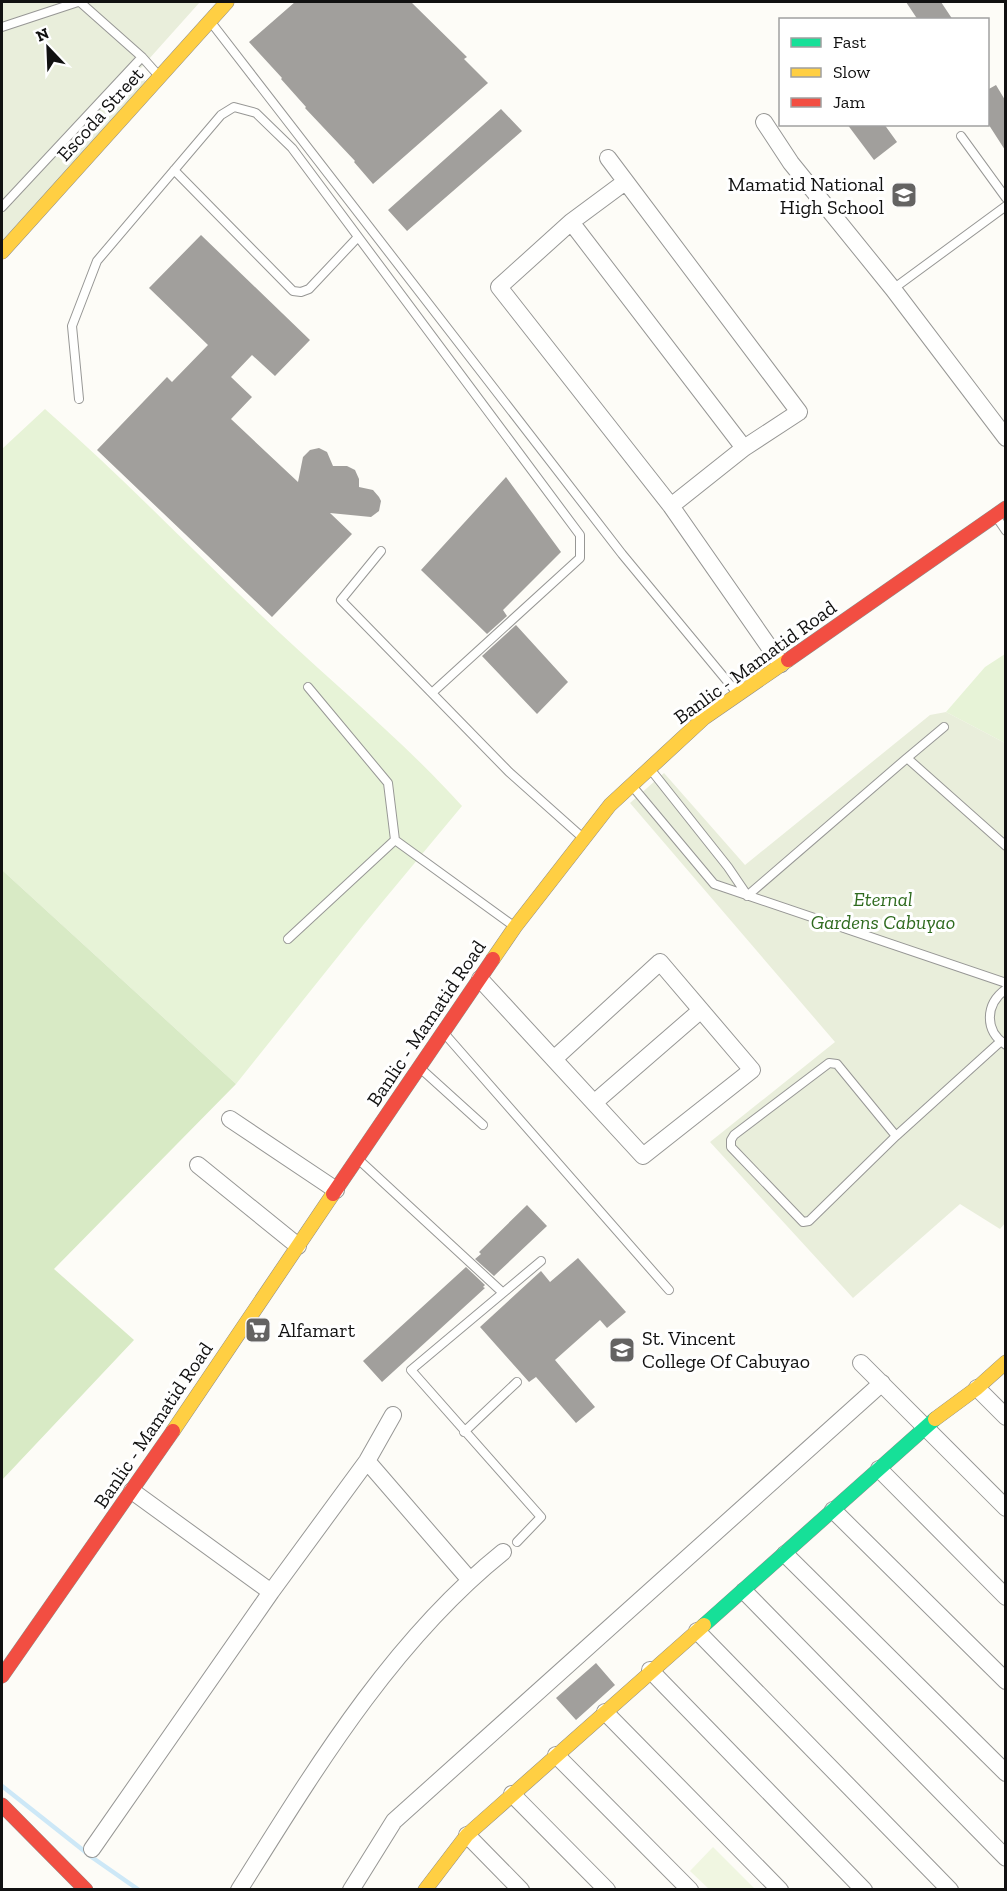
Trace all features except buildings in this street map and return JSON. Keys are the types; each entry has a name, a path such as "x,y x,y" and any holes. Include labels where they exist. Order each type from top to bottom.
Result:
{"main road":[{"name":"Escoda Street","path":"2,252 227,2"},
{"name":"Banlic - Mamatid Road","path":"2,1676 132,1491 515,927 610,805 704,718 1000,512"},
{"path":"428,1888 467,1835 651,1670 744,1591 925,1426 978,1388 1005,1362"},
{"path":"2,1805 86,1890"}],"street":[{"path":"764,122 791,163 893,289 1005,438"},
{"path":"608,158 799,412 744,448 671,506"},
{"path":"625,182 571,222 499,286 671,506 781,664"},
{"path":"571,222 744,448"},
{"path":"480,979 643,1156 752,1070 660,962 555,1058"},
{"path":"595,1102 700,1011"},
{"path":"230,1119 336,1190"},
{"path":"198,1165 298,1246"},
{"path":"861,1363 1005,1508"},
{"path":"351,1890 394,1821 882,1383"},
{"path":"978,1388 1005,1417"},
{"path":"93,1849 271,1592 367,1461 393,1415"},
{"path":"367,1461 470,1579"},
{"path":"879,1469 1005,1597"},
{"path":"132,1491 271,1592"},
{"path":"834,1510 1005,1681"},
{"path":"239,1890 301,1791 387,1670 470,1579 510,1547"},
{"path":"785,1554 1005,1773"},
{"path":"744,1591 1005,1858"},
{"path":"697,1631 950,1890"},
{"path":"651,1670 864,1890"},
{"path":"605,1712 780,1890"},
{"path":"556,1755 690,1890"},
{"path":"512,1794 607,1890"},
{"path":"467,1835 521,1890"}],"lane":[{"path":"2,27 79,2 142,57 160,77"},
{"path":"210,21 622,554 737,694"},
{"path":"2,207 142,57"},
{"path":"79,399 72,326 97,261 221,115 234,107 256,113 292,148 580,535 580,558 433,692"},
{"path":"961,136 1005,198"},
{"path":"174,170 293,291 301,292 309,289 358,237"},
{"path":"893,289 1005,206"},
{"path":"1000,512 1005,531"},
{"path":"381,552 341,600 509,772 584,839"},
{"path":"308,687 388,783 394,840 515,927"},
{"path":"747,896 944,727"},
{"path":"907,758 1005,846"},
{"path":"650,769 728,867 747,896"},
{"path":"632,786 714,884 1005,983"},
{"path":"288,939 394,840"},
{"path":"897,1136 833,1062 734,1135 731,1147 802,1222 814,1217 897,1136 1003,1043 991,1027 990,1010 998,995 1005,989"},
{"path":"444,1032 669,1290"},
{"path":"419,1068 483,1125"},
{"path":"357,1159 502,1292"},
{"path":"510,1547 541,1517 411,1370 541,1261"},
{"path":"464,1432 517,1382"}],"green space":[{"path":"2,2 200,2 140,69 146,83 2,242"},
{"path":"45,409 281,634 396,739 462,806 236,1084 2,870 2,449"},
{"path":"1005,654 1005,743 946,712 985,667"},
{"name":"Eternal Gardens Cabuyao","path":"946,712 1005,743 1006,1222 1000,1229 960,1204 853,1298 710,1142 835,1042 630,803 664,773 745,865 930,715"},
{"path":"2,870 236,1084 54,1269 134,1340 2,1480"},
{"path":"713,1847 755,1889 709,1889 690,1871"}],"waterway":[{"path":"2,1786 93,1858 139,1890"}],"traffic: fast":[{"path":"704,1625 935,1419"}],"traffic: slow":[{"path":"2,252 227,2"},
{"path":"493,959 515,927 610,805 704,718 788,660"},
{"path":"173,1431 333,1194"},
{"path":"935,1419 977,1388 1006,1362"},
{"path":"425,1890 467,1835 704,1625"}],"traffic: jam":[{"path":"788,660 1006,508"},
{"path":"333,1194 493,959"},
{"path":"2,1676 173,1431"},
{"path":"2,1805 86,1890"}],"place":[{"name":"Mamatid National High School","path":"904,195"},
{"name":"Alfamart","path":"258,1330"},
{"name":"St. Vincent College Of Cabuyao","path":"622,1350"}]}
